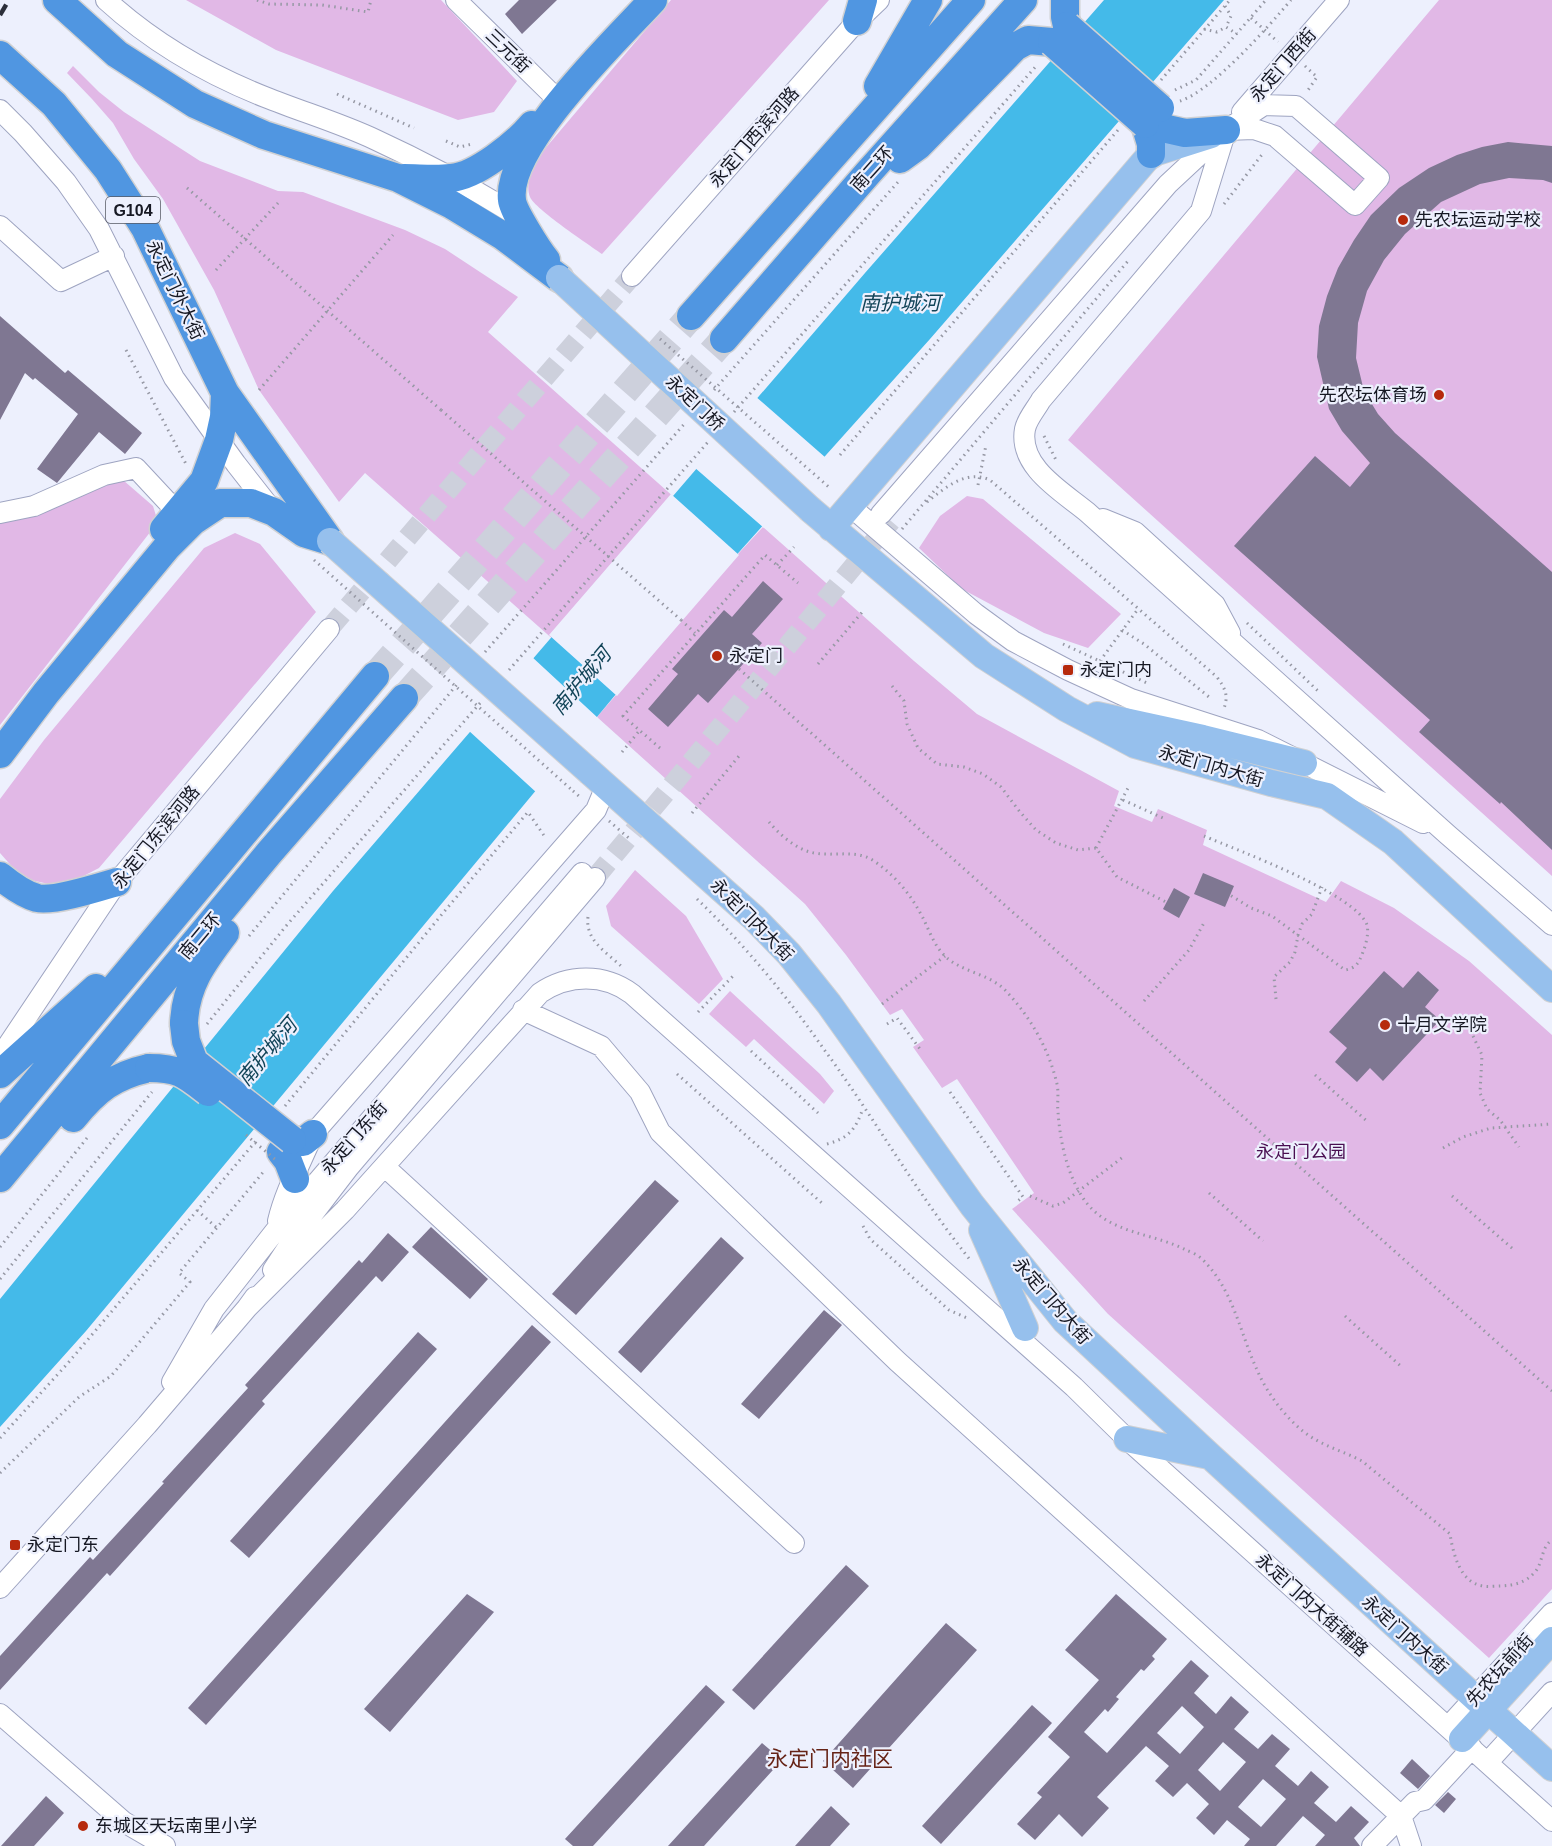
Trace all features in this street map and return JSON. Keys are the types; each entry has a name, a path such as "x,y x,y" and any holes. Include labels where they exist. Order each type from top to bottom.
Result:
{"highway":[{"path":"57,0 117,54 195,104 264,135 398,178 452,205 504,236 559,278"},
{"path":"559,278 535,246 512,201 515,177 524,154 557,100 643,0"},
{"path":"398,178 453,178 471,171 518,141 653,0"},
{"path":"844,144 928,0"},
{"name":"南二环","path":"691,316 971,0"},
{"name":"南二环","path":"724,339 868,173 1023,0"},
{"path":"868,173 898,160 918,146 1015,47 1028,39 1056,33 1145,111 1185,133 1226,130"},
{"name":"永定门外大街","path":"0,55 54,104 108,170 145,228 225,393 322,551"},
{"path":"1145,111 1151,154"},
{"path":"0,738 204,480 219,440 224,417 225,393"},
{"path":"0,754 46,693 167,547 193,521 220,503 252,503 274,512 304,533 322,551"},
{"name":"南二环","path":"0,1125 375,676"},
{"name":"南二环","path":"0,1178 269,853 404,698"},
{"path":"269,853 241,910 207,957 193,981 184,1005 194,1026 186,1041 194,1062 295,1142"},
{"path":"0,876 12,887 39,898 73,894 117,882"},
{"path":"0,1074 176,916"},
{"path":"0,1191 37,1161 100,1088 130,1072 153,1076 165,1068 184,1073 295,1142"},
{"path":"295,1142 288,1161 295,1179"}],"main road":[{"path":"831,528 1151,154 1226,130"},
{"name":"永定门桥","path":"559,278 831,528"},
{"name":"永定门内大街","path":"831,528 984,656 1067,709 1135,745 1271,783 1328,796 1394,842 1552,988"},
{"path":"322,551 598,779"},
{"path":"1067,709 1203,738 1304,763"},
{"name":"永定门内大街","path":"598,779 754,918 789,954 829,1004 972,1205 1065,1321 1209,1456 1552,1768"},
{"path":"972,1205 990,1252 1025,1328"},
{"path":"1127,1438 1209,1456"},
{"name":"先农坛前街","path":"1493,1716 1552,1640"},
{"name":"先农坛前街","path":"1493,1716 1552,1662"},
{"path":"1467,1744 1493,1716"}],"street":[{"path":"106,0 129,21 217,76 375,139 453,178 521,219"},
{"name":"三元街","path":"456,0 557,100"},
{"name":"永定门西滨河路","path":"632,276 860,11 879,0"},
{"name":"永定门西街","path":"1226,130 1339,0"},
{"path":"891,522 1168,184 1226,130 1264,105 1296,106 1379,178 1355,205 1275,136 1254,129 1226,130"},
{"path":"0,110 66,182 99,229 174,378 274,512"},
{"path":"1226,130 1201,211 1041,400 1025,430 1026,449 1042,475 1448,836 1552,925"},
{"path":"0,226 61,281 114,256"},
{"path":"0,513 34,506 104,475 136,468 177,512"},
{"path":"851,507 976,614 1013,641 1131,699 1258,740 1448,836"},
{"name":"永定门东滨河路","path":"0,1057 117,882 329,629"},
{"path":"295,1142 596,810 598,779"},
{"name":"永定门东街","path":"0,1588 147,1425 247,1308 290,1244 349,1167 590,874 276,1230 214,1310 147,1425"},
{"path":"247,1308 385,1167 524,1010 547,988 570,979 600,979 624,988 1074,1387"},
{"path":"524,1010 601,1046 640,1092 660,1132 897,1360 1408,1809 1412,1846"},
{"path":"385,1167 794,1543"},
{"path":"276,1230 282,1203 295,1179"},
{"path":"1025,1328 1074,1387"},
{"name":"永定门内大街辅路","path":"1074,1387 1127,1438 1552,1821"},
{"name":"先农坛前街","path":"1493,1716 1552,1613"},
{"path":"1493,1716 1552,1692"},
{"path":"0,1714 123,1822 165,1846"},
{"path":"1372,1846 1408,1809 1424,1800 1467,1744"}],"path":[{"path":"257,0 269,4 322,5 368,12 371,0"},
{"path":"840,455 1145,111 1204,29 1230,0"},
{"path":"1145,111 1176,89 1196,80 1266,0"},
{"path":"1145,111 1185,100 1208,84 1265,30 1291,0"},
{"path":"1204,29 1217,32 1226,27 1231,16 1225,6"},
{"path":"1226,27 1237,34"},
{"path":"734,413 1056,33"},
{"path":"338,94 414,128"},
{"path":"446,141 460,147 472,144"},
{"path":"1218,211 1250,171"},
{"path":"712,393 901,178"},
{"path":"187,188 695,633"},
{"path":"216,270 278,203"},
{"path":"259,390 393,235"},
{"path":"923,505 1130,260"},
{"name":"永定门桥","path":"652,333 831,488"},
{"path":"126,350 186,463 185,473"},
{"path":"484,653 688,420"},
{"path":"1042,431 1057,462 1065,469"},
{"path":"506,674 710,440"},
{"path":"978,485 986,445"},
{"path":"891,522 923,505 956,481 980,475 998,487 1217,677 1226,689 1228,700 1216,725"},
{"path":"777,565 794,547"},
{"path":"322,551 573,791"},
{"path":"660,748 623,716 765,555 798,583"},
{"path":"1100,661 1138,608"},
{"path":"818,664 864,610"},
{"path":"1247,623 1322,695"},
{"path":"1122,630 1144,644 1209,697"},
{"path":"739,669 1552,1391"},
{"path":"245,940 462,679"},
{"path":"892,686 904,701 907,724 918,748 937,764 964,767 983,774 1001,787 1036,830 1056,843 1078,850 1096,848"},
{"path":"194,1026 286,926 483,701"},
{"path":"622,752 640,730"},
{"path":"692,813 739,756"},
{"path":"1096,848 1128,788"},
{"path":"1123,800 1163,818"},
{"path":"596,810 631,840"},
{"path":"528,812 545,837 538,846"},
{"path":"769,822 798,848 812,853 850,853 872,859 894,877 911,896 936,945 945,956 1002,987 1022,1010 1048,1055 1057,1086 1061,1138 1079,1191 1095,1213 1121,1229 1176,1245 1200,1257 1216,1275 1228,1294 1258,1374 1271,1395 1302,1431 1320,1443 1362,1461 1450,1534 1452,1550 1470,1581 1482,1586 1516,1585 1536,1571 1547,1543 1552,1540"},
{"path":"1204,836 1322,887 1359,913 1367,926 1365,946 1358,965 1345,970 1272,916 1251,908 1230,895"},
{"path":"1096,848 1117,877 1167,902"},
{"path":"1276,999 1275,977 1290,962 1302,924 1312,914 1322,887"},
{"path":"693,895 785,996 825,1049 863,1108 977,1269"},
{"path":"1144,1001 1189,951 1205,921"},
{"path":"882,1004 945,956"},
{"path":"698,1012 735,974"},
{"path":"887,1024 897,1018 920,1049"},
{"path":"1473,1036 1482,1055 1480,1093 1487,1109 1506,1127 1520,1147"},
{"path":"751,1051 818,1113"},
{"path":"678,1074 825,1205"},
{"path":"1315,1075 1368,1122"},
{"path":"0,1279 153,1076"},
{"path":"950,1092 1023,1197 1015,1203"},
{"path":"1443,1148 1491,1128 1552,1124"},
{"path":"0,1246 88,1137"},
{"path":"0,1473 79,1396 111,1376 190,1282 179,1273 295,1142"},
{"path":"1030,1196 1053,1206 1063,1203 1123,1156"},
{"path":"1209,1192 1263,1241"},
{"path":"1452,1196 1513,1249"},
{"path":"197,1210 217,1228"},
{"path":"1345,1316 1403,1368"}],"green space":[{"path":"186,0 441,0 517,81 494,112 458,120 276,50"},
{"path":"671,0 829,0 602,254 551,218 530,197 528,189 532,164"},
{"name":"先农坛运动学校","path":"1439,0 1552,0 1552,876 1068,440"},
{"name":"永定门公园","path":"73,66 99,92 124,112 200,161 278,191 303,192 405,230 445,249 518,297 488,332 738,554 763,527 977,714 1119,791 1114,806 1152,822 1158,809 1207,830 1203,845 1326,902 1341,881 1394,908 1469,961 1552,1035 1552,1589 1489,1658 1108,1314 1012,1209 1034,1193 957,1079 942,1088 913,1047 924,1040 902,1009 890,1015 805,904 597,717 616,695 365,473 339,502 259,390 214,290 163,199 134,159 113,123 67,73"},
{"path":"123,480 153,506 158,522 0,725 0,520"},
{"path":"967,496 983,499 1121,614 1088,648 1044,633 962,589 919,548 940,516"},
{"path":"235,533 260,544 316,612 99,868 62,887 22,878 0,853 0,799 44,740 204,548"},
{"path":"635,870 686,916 723,979 699,1004 611,926 606,906"},
{"path":"730,991 820,1074 834,1091 824,1104 754,1039 746,1047 709,1014"}],"water":[{"name":"南护城河","path":"1104,0 1224,0 930,339 671,628 86,1331 0,1427 0,1299 333,891 865,273"}],"pier":[{"path":"755,396 826,458 764,528 694,467"},
{"path":"671,494 739,555 617,696 549,635"},
{"path":"531,656 598,718 537,793 468,730"}],"building":[{"path":"519,0 557,0 522,34 505,14"},
{"path":"1508,142 1552,146 1552,183 1543,180 1509,178 1480,184 1441,202 1405,234 1384,260 1367,291 1358,323 1356,358 1364,391 1378,414 1395,433 1552,572 1552,850 1501,802 1500,804 1419,732 1430,720 1234,546 1315,456 1350,487 1370,463 1342,431 1329,409 1317,357 1319,326 1327,296 1338,268 1354,240 1371,215 1399,188 1429,168 1457,155"},
{"path":"0,316 65,373 68,370 142,433 125,454 99,432 57,483 37,469 78,414 35,378 33,380 25,373 0,420"},
{"name":"永定门","path":"763,581 783,599 752,634 762,643 708,703 698,694 668,727 648,709 678,674 672,669 724,610 732,617"},
{"path":"1203,873 1234,886 1225,907 1194,894"},
{"path":"1174,888 1190,897 1179,918 1163,909"},
{"name":"十月文学院","path":"1384,971 1403,988 1418,971 1439,990 1425,1007 1440,1020 1383,1081 1370,1068 1357,1082 1335,1062 1347,1048 1329,1032"},
{"path":"655,1180 679,1201 576,1315 552,1294"},
{"path":"431,1227 488,1279 470,1299 412,1247"},
{"path":"388,1233 409,1252 382,1282 376,1276 262,1401 265,1404 110,1576 107,1573 0,1690 0,1656 90,1557 93,1560 164,1483 162,1482 248,1388 245,1385 359,1260 362,1263"},
{"path":"721,1237 744,1258 641,1373 618,1352"},
{"path":"824,1310 842,1325 759,1419 741,1404"},
{"path":"532,1325 551,1342 206,1725 188,1708"},
{"path":"418,1332 437,1349 249,1558 230,1541"},
{"path":"846,1565 869,1586 754,1710 732,1690"},
{"path":"467,1594 494,1612 390,1732 364,1709"},
{"path":"1116,1594 1167,1639 1152,1656 1155,1659 1144,1671 1141,1669 1116,1697 1119,1699 1108,1712 1105,1709 1084,1732 1107,1753 1191,1660 1209,1676 1194,1693 1216,1714 1231,1696 1249,1712 1234,1729 1258,1749 1272,1734 1290,1749 1275,1766 1298,1786 1311,1771 1329,1787 1314,1803 1336,1822 1351,1806 1369,1822 1354,1838 1360,1846 1315,1846 1325,1835 1303,1816 1276,1846 1244,1846 1250,1839 1227,1820 1214,1835 1196,1818 1209,1804 1187,1783 1173,1797 1155,1781 1169,1766 1146,1746 1097,1797 1109,1808 1082,1837 1059,1814 1035,1840 1017,1824 1042,1797 1037,1793 1070,1757 1048,1737 1099,1680 1065,1650","holes":["1182,1706 1204,1727 1180,1754 1157,1733","1223,1742 1246,1762 1220,1791 1198,1770","1263,1779 1286,1799 1261,1827 1238,1807"]},
{"path":"946,1623 977,1650 853,1788 823,1761"},
{"path":"706,1685 725,1702 593,1846 573,1846 565,1839"},
{"path":"1032,1705 1052,1723 941,1844 922,1826"},
{"path":"762,1743 782,1760 704,1846 668,1846"},
{"path":"1412,1759 1430,1776 1418,1789 1400,1773"},
{"path":"1448,1792 1456,1799 1444,1813 1435,1805"},
{"path":"46,1796 64,1813 34,1846 1,1846"},
{"path":"831,1806 850,1824 830,1846 795,1846"}],"tunnel":[{"path":"329,629 632,276"},
{"path":"375,676 691,316"},
{"path":"404,698 724,339"},
{"path":"595,878 891,521"}],"railway":[{"path":"0,15 9,0"}],"place":[{"name":"先农坛运动学校","path":"1403,220"},
{"name":"先农坛体育场","path":"1439,395"},
{"name":"永定门","path":"717,656"},
{"name":"永定门内","path":"1068,670"},
{"name":"十月文学院","path":"1385,1025"},
{"name":"永定门东","path":"15,1545"},
{"name":"东城区天坛南里小学","path":"83,1826"}],"district":[{"name":"永定门内社区","path":"830,1758"}]}
